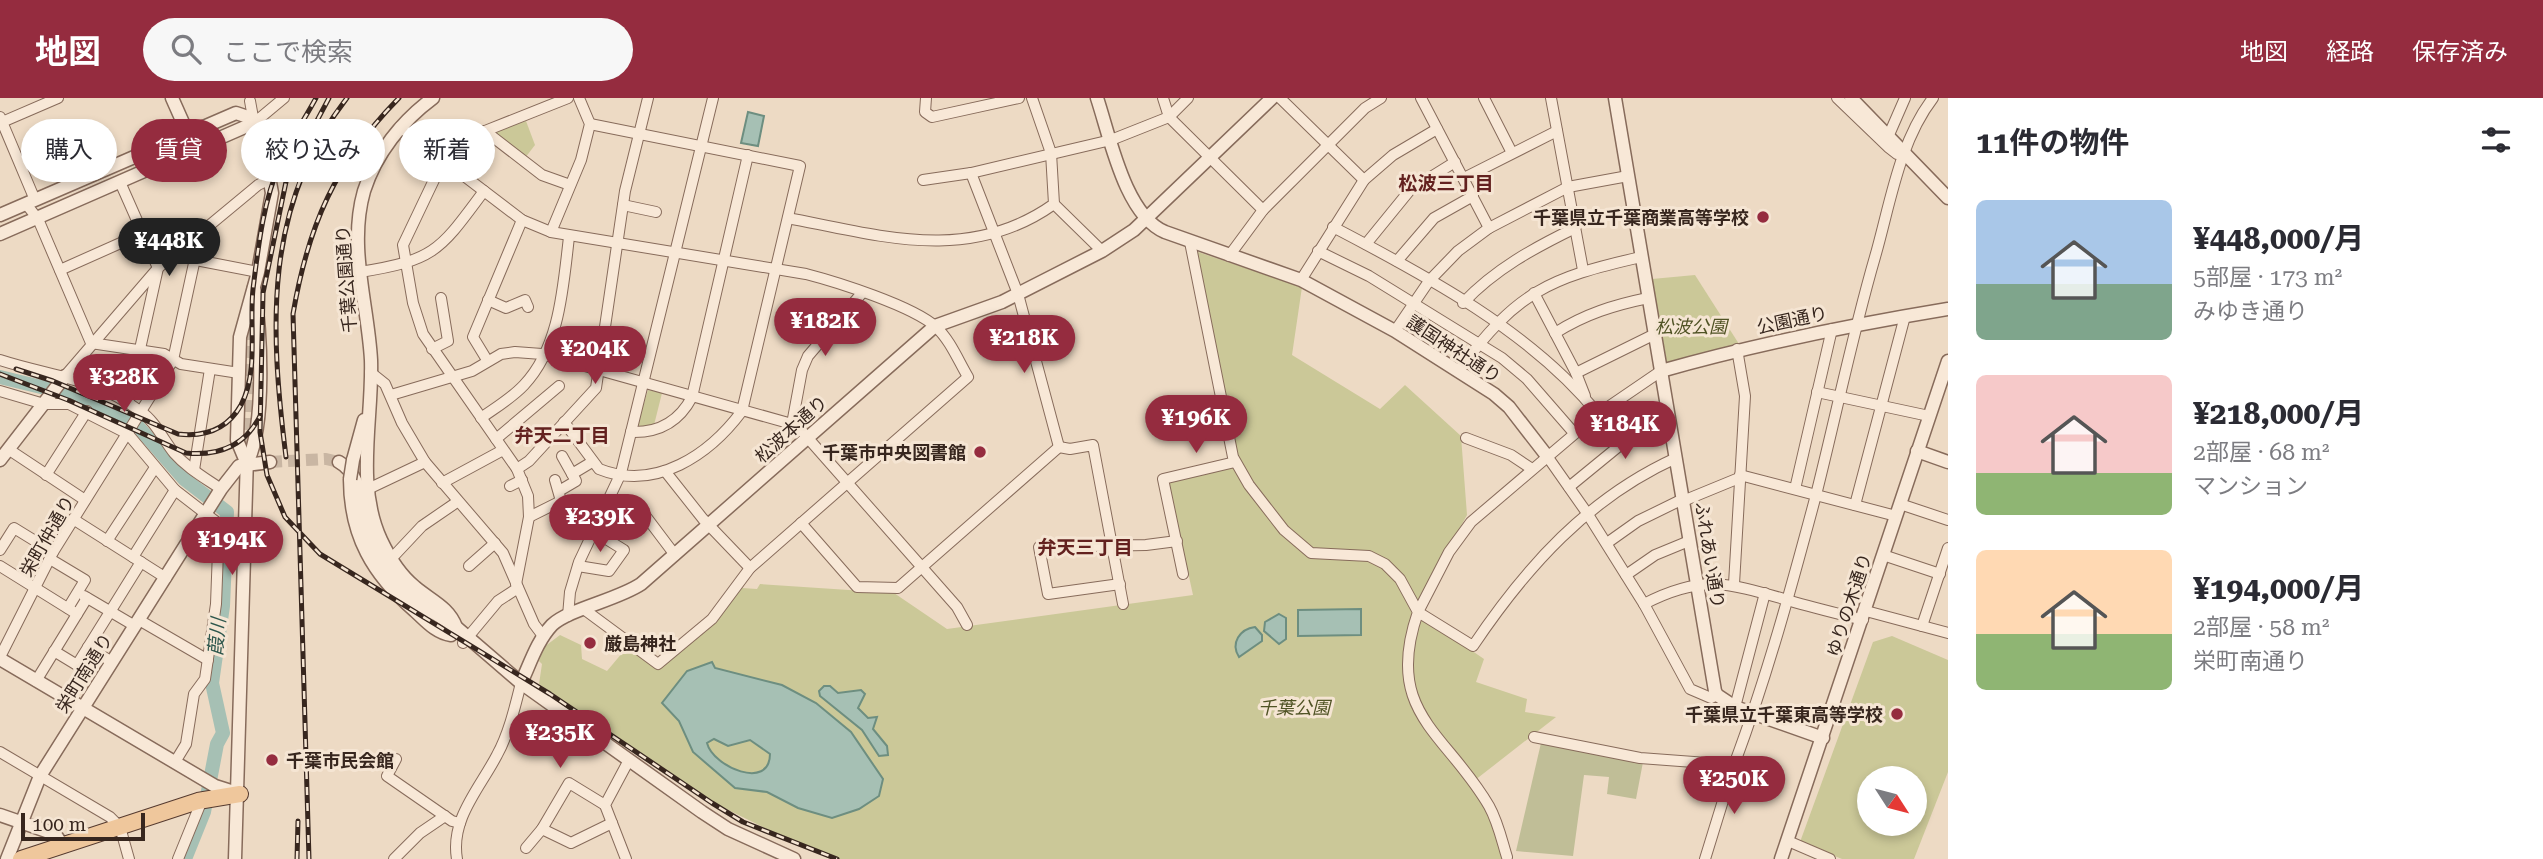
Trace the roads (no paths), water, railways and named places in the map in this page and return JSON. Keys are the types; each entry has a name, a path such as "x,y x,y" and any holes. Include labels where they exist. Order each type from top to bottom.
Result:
{"main road":[{"path":"31,858 205,796 240,794"}],"street":[{"path":"58,98 0,120 30,202 92,343"},
{"path":"172,98 181,119"},
{"path":"259,119 284,98"},
{"name":"千葉公園通り","path":"409,119 433,98"},
{"path":"495,127 568,98"},
{"path":"551,232 590,124 579,98"},
{"path":"517,469 529,461 596,388 623,205 648,98"},
{"path":"568,616 578,566 621,473 673,252 713,98"},
{"path":"926,98 925,112 932,117 1019,98"},
{"path":"1032,98 1051,153 1054,204 1102,251"},
{"path":"1097,98 1133,199 1147,220"},
{"path":"1163,98 1169,117 1263,210"},
{"path":"923,180 971,173 1111,140 1169,117 1188,98"},
{"name":"松波本通り","path":"521,683 543,636 555,622 627,594 710,525 934,326 1018,294 1102,251 1147,220 1272,98"},
{"path":"1280,98 1364,180"},
{"path":"1229,256 1263,210 1365,108 1381,98"},
{"path":"1421,98 1489,228"},
{"path":"1483,98 1512,153"},
{"path":"1551,98 1583,270"},
{"name":"ふれあい通り","path":"1616,98 1717,695"},
{"path":"1837,98 1897,155 1905,154"},
{"path":"1851,98 1948,198"},
{"path":"1888,136 1905,98"},
{"path":"1705,859 1753,713 1816,495 1855,325 1905,154 1916,124 1933,98"},
{"path":"222,119 236,113 250,99"},
{"path":"250,99 253,119"},
{"path":"236,113 251,119"},
{"path":"564,422 592,462 606,472 664,471 683,465 721,438 742,411 800,166 590,124"},
{"name":"千葉公園通り","path":"369,399 370,372 358,222 365,189 379,157 399,128"},
{"path":"0,234 241,129"},
{"path":"1301,280 1364,180 1394,155 1437,129"},
{"path":"1464,178 1557,131"},
{"path":"495,139 542,175 570,185"},
{"path":"631,432 651,431 669,424 679,417 692,397 748,155"},
{"path":"0,215 131,159"},
{"path":"1366,244 1410,190 1455,162"},
{"path":"971,173 1018,294 1059,447"},
{"path":"1395,331 1429,281 1458,251 1489,228 1567,187 1628,176"},
{"path":"120,181 158,268 128,403"},
{"path":"85,500 46,475 4,454 92,343 158,268 264,182"},
{"path":"247,464 237,440 240,337 258,272 270,212 272,182"},
{"path":"433,182 404,245 416,317 432,349 517,469 528,496 529,517 517,586 498,601 465,640"},
{"path":"472,182 522,220 551,232 830,280 922,316 945,336 968,377 750,568 712,619 658,664 585,610"},
{"path":"360,272 408,264 443,244 484,191"},
{"path":"1397,261 1434,218 1473,196"},
{"path":"788,218 921,243 994,233 1032,220 1054,204"},
{"path":"623,205 656,212"},
{"path":"487,360 473,337 522,220"},
{"name":"護国神社通り","path":"1147,220 1159,230 1301,280 1395,331 1459,370 1509,407 1547,456 1607,543 1690,689 1711,698 1717,695"},
{"path":"1332,228 1397,261 1536,351 1598,414"},
{"path":"1463,303 1484,281 1515,260 1575,228"},
{"name":"栄町仲通り","path":"0,658 52,555 173,360 201,231"},
{"path":"60,270 143,233"},
{"path":"481,418 522,387 542,355 560,312 569,237"},
{"path":"1190,242 1235,462 1261,502 1304,548 1323,555 1369,556 1379,561 1400,579 1418,612 1473,646 1523,576 1587,513 1626,484 1676,458"},
{"path":"1318,251 1479,343 1527,379 1574,433"},
{"path":"1459,370 1495,323 1534,293 1583,270 1641,257"},
{"path":"196,260 258,272"},
{"path":"247,464 257,439 259,346 254,288"},
{"path":"792,425 802,370 808,356 862,293"},
{"path":"1534,293 1576,373 1586,399"},
{"path":"432,349 448,341 441,298"},
{"path":"1555,333 1579,318 1614,305 1648,298"},
{"path":"488,300 506,308 525,300 528,307"},
{"name":"公園通り","path":"1506,858 1491,809 1426,724 1417,707 1407,660 1409,639 1418,612 1449,552 1471,522 1574,433 1632,388 1661,371 1738,349 1948,309"},
{"path":"1855,505 1905,316"},
{"path":"1795,489 1832,329"},
{"path":"1576,373 1655,334"},
{"path":"92,343 164,354 173,360 239,373"},
{"path":"1734,584 1745,396 1738,349"},
{"path":"391,395 453,378 487,360 515,352 542,355 792,425 808,438 922,567 957,607 967,625"},
{"path":"0,360 63,380 87,381 128,403 194,470 214,501 219,524 216,604 208,660 205,679 194,694 186,744 175,762"},
{"name":"ゆりの木通り","path":"1781,859 1824,738 1929,416 1942,399 1948,361"},
{"path":"194,470 210,369"},
{"path":"370,372 385,384 402,423 425,462 503,553 534,624 543,636"},
{"path":"496,439 559,386"},
{"path":"0,391 69,404 129,431 154,469 176,490 214,501"},
{"path":"1817,392 1929,416"},
{"path":"369,399 346,461 351,513 370,564 400,598 441,634 453,631"},
{"path":"369,399 368,489 376,525 391,559 414,586 452,617 453,631"},
{"path":"46,475 87,411"},
{"path":"1569,487 1624,442 1669,417"},
{"path":"1466,438 1511,455 1532,469"},
{"path":"1059,447 1070,449 1093,445 1123,604"},
{"path":"802,523 857,587 898,588 1059,447"},
{"path":"235,859 240,794 247,448"},
{"path":"442,483 503,450"},
{"path":"1917,452 1948,462"},
{"path":"529,517 561,501 557,486 576,481 562,456"},
{"path":"346,461 356,478 366,530 374,549 399,585 521,683 728,830 794,859"},
{"path":"247,464 270,462"},
{"path":"368,489 425,462"},
{"path":"572,474 592,462"},
{"path":"1183,574 1163,479 1235,462"},
{"name":"栄町南通り","path":"3,858 40,776 82,708 236,468 247,464"},
{"path":"107,541 154,469"},
{"path":"664,471 750,568"},
{"path":"1607,543 1638,521 1740,476 1855,505 1948,520"},
{"path":"510,486 522,480"},
{"path":"54,651 77,665 176,490"},
{"path":"391,559 422,526 457,502"},
{"path":"641,510 675,555"},
{"path":"73,519 166,578"},
{"path":"0,550 14,528 85,580 83,595 36,681"},
{"path":"578,566 609,571 624,551 595,532"},
{"path":"1120,584 1048,594 1039,547 1146,545 1177,541"},
{"path":"1626,575 1655,555 1689,541"},
{"path":"469,566 495,543"},
{"path":"1922,626 1948,548"},
{"path":"1883,555 1940,574"},
{"path":"0,566 73,611"},
{"path":"1644,604 1668,592 1697,584 1734,584 1786,600 1948,633"},
{"path":"1735,707 1765,593"},
{"path":"83,595 109,611 208,660"},
{"path":"88,647 112,662"},
{"path":"0,658 175,762 205,796 178,859"},
{"path":"457,859 460,823 473,792 498,755 521,683"},
{"path":"1717,695 1735,707 1824,738"},
{"path":"1534,737 1640,758 1734,765"},
{"path":"0,752 110,817 120,827 129,859"},
{"path":"396,759 387,776 445,816 460,823"},
{"path":"605,804 629,760"},
{"path":"526,848 569,783 605,804 626,859"},
{"path":"0,816 55,834 63,846"},
{"path":"394,859 420,833 445,816"},
{"path":"541,828 572,843 612,823"},
{"path":"1787,841 1830,859"},
{"path":"1506,858 1520,859"}],"waterway":[{"name":"葭川","path":"0,377 74,395 135,423 184,479 227,512 223,606 212,683 223,733 217,744 204,812 185,859"}],"tunnel":[{"path":"247,448 251,312"},
{"path":"270,462 326,459 339,462"}],"railway":[{"path":"16,369 53,381 178,434 206,433 229,420 241,405 250,378 253,289 269,194 284,155 316,98"},
{"path":"329,98 287,177 263,293 260,432 267,475 285,517 320,554 550,694 712,803 743,822 837,859"},
{"path":"286,457 277,362 279,270 287,225 300,182 320,139 347,98"},
{"path":"309,859 293,314 307,252 328,197 358,147 399,98"},
{"path":"0,374 68,400 186,453 209,453 229,447 247,435 260,416"},
{"path":"297,859 298,821"}],"place":[{"name":"千葉県立千葉商業高等学校","path":"1763,217"},
{"name":"千葉市中央図書館","path":"980,452"},
{"name":"厳島神社","path":"590,643"},
{"name":"千葉県立千葉東高等学校","path":"1897,714"},
{"name":"千葉市民会館","path":"272,760"}],"district":[{"name":"松波三丁目","path":"1446,183"},
{"name":"弁天二丁目","path":"562,435"},
{"name":"弁天三丁目","path":"1085,547"}],"park label":[{"name":"松波公園","path":"1691,326"},
{"name":"千葉公園","path":"1294,707"}]}
